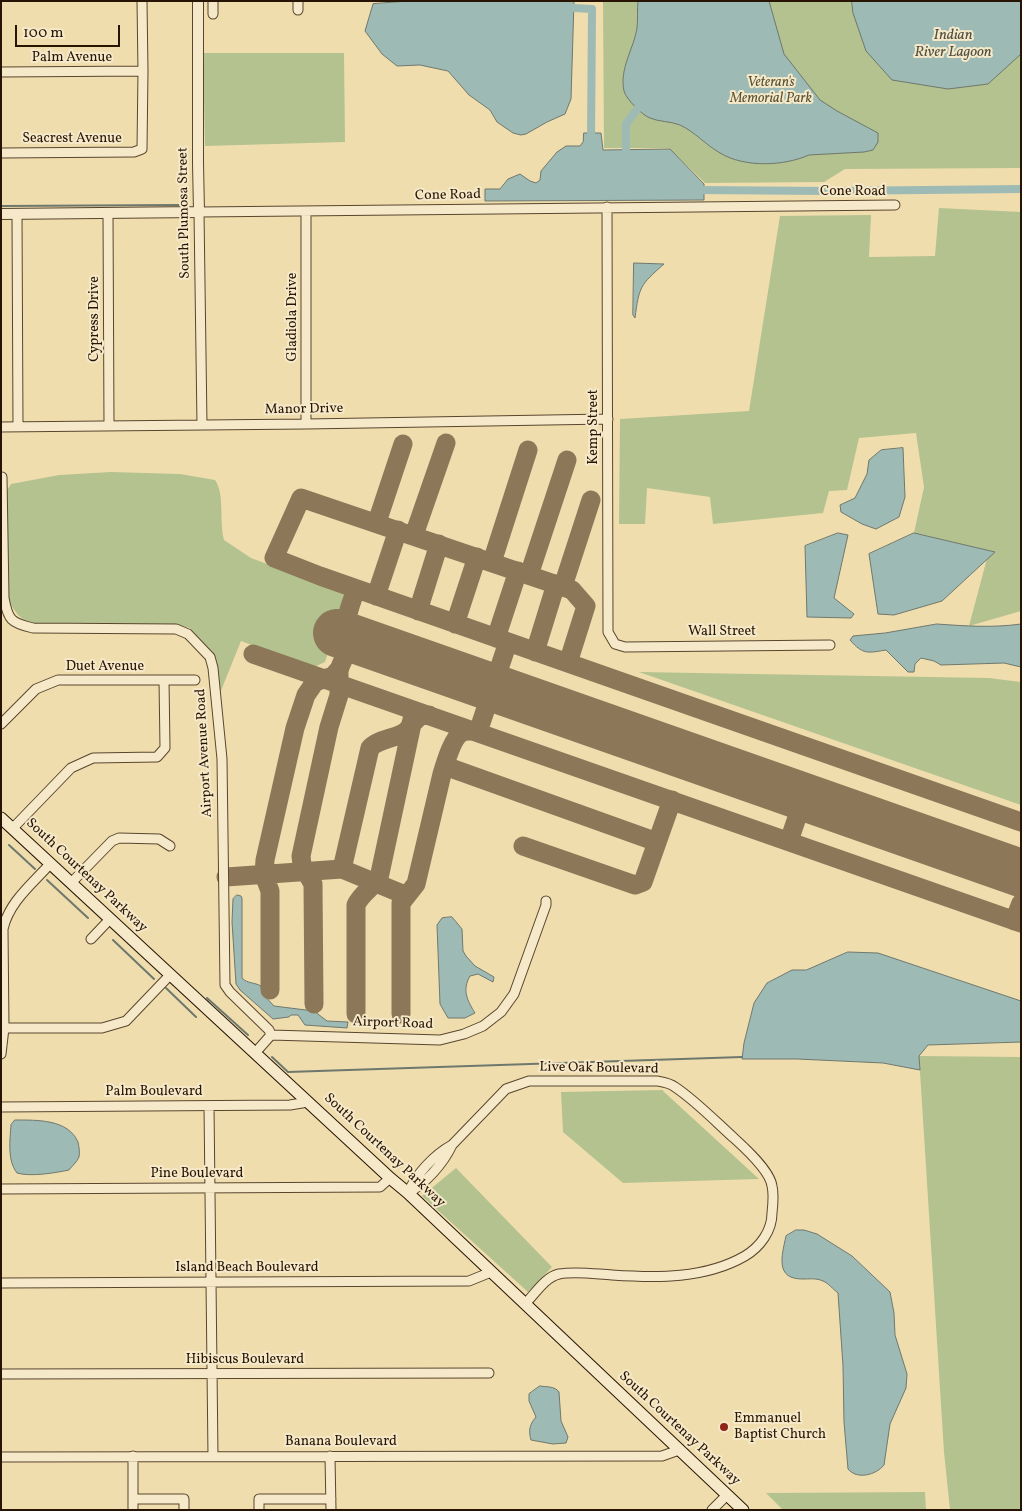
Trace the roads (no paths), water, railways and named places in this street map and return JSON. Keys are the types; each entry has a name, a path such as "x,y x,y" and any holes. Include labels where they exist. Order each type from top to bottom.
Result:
{"main road":[{"name":"South Courtenay Parkway","path":"1,818 408,1193 743,1510"}],"street":[{"path":"142,1 143,71"},
{"name":"South Plumosa Street","path":"198,1 198,163 202,425"},
{"path":"212,14 213,1"},
{"name":"Palm Avenue","path":"1,72 143,71"},
{"name":"Seacrest Avenue","path":"1,153 134,152 142,149 143,71"},
{"name":"Cone Road","path":"1,214 895,205"},
{"name":"Kemp Street","path":"607,208 608,632 615,644"},
{"name":"Gladiola Drive","path":"306,211 306,424"},
{"name":"Cypress Drive","path":"108,213 109,426"},
{"path":"17,214 18,426"},
{"name":"Manor Drive","path":"1,426 306,424 608,419"},
{"name":"Airport Avenue Road","path":"2,477 4,598 6,612 16,624 33,628 176,629 188,634 210,657 213,668 222,759 225,985 269,1030 271,1035"},
{"name":"Wall Street","path":"615,644 625,647 830,645"},
{"name":"Duet Avenue","path":"1,724 36,689 58,680 195,680"},
{"path":"13,828 71,768 93,758 157,757 165,748 164,680"},
{"path":"71,883 112,841 120,838 159,838 170,846"},
{"path":"1,1054 4,1028 3,929 5,920 13,904 50,864"},
{"name":"Airport Road","path":"271,1035 440,1040 464,1034 483,1026 501,1012 514,994 546,906 546,901"},
{"path":"91,939 110,919"},
{"path":"4,1028 102,1028 114,1026 126,1021 170,975"},
{"path":"255,1053 271,1035"},
{"name":"Live Oak Boulevard","path":"408,1193 419,1187 446,1156 452,1145 506,1089 529,1081 657,1081 673,1086 749,1152 770,1178 772,1185 770,1228 764,1239 756,1247 733,1263 709,1271 666,1276 584,1273 557,1275 544,1284 525,1304"},
{"name":"Palm Boulevard","path":"1,1107 294,1105 308,1102"},
{"path":"208,1106 214,1456"},
{"name":"Pine Boulevard","path":"1,1188 380,1187 390,1178"},
{"name":"Island Beach Boulevard","path":"1,1283 469,1281 491,1272"},
{"name":"Hibiscus Boulevard","path":"1,1374 489,1373"},
{"name":"Banana Boulevard","path":"1,1457 662,1456 679,1450"},
{"path":"133,1456 133,1510"},
{"path":"330,1456 331,1510"},
{"path":"712,1510 727,1495"},
{"path":"133,1500 184,1499 184,1510"},
{"path":"259,1510 259,1499 331,1499"}],"water":[{"path":"409,1 574,1 571,99 565,114 526,134 513,133 497,122 490,110 469,95 448,71 420,65 397,66 382,54 365,31 373,4"},
{"path":"638,1 769,1 784,54 820,100 878,133 878,142 873,150 864,152 809,155 799,159 776,163 753,163 730,158 720,153 680,125 653,119 643,114 628,98 624,91 623,83 625,67 637,28"},
{"name":"Indian River Lagoon","path":"852,1 1021,1 1021,54 988,84 948,89 892,80 866,51 853,13"},
{"path":"584,133 601,133 603,150 670,149 704,184 704,200 485,201 485,189 500,189 508,179 520,174 536,183 540,180 541,171 557,152 566,146 580,146 583,142"},
{"path":"634,263 664,264 642,287 635,318 633,315"},
{"path":"903,448 905,497 899,517 876,529 862,524 841,512 840,505 855,498 867,474 869,460 881,450"},
{"path":"838,533 848,535 834,598 854,614 851,618 807,617 805,546"},
{"path":"914,533 995,552 942,601 894,615 878,614 869,554"},
{"path":"937,624 990,626 1021,624 1021,667 1004,663 941,665 921,658 915,664 914,672 908,672 886,650 875,652 862,651 850,640 853,636 885,633"},
{"path":"237,895 242,898 242,978 261,986 262,993 274,1006 314,1011 327,1021 348,1022 347,1028 305,1025 298,1015 273,1019 240,990 236,984 232,922 233,899"},
{"path":"452,917 462,929 463,951 466,956 475,966 494,977 493,982 478,974 470,976 466,990 475,1013 465,1018 448,1018 440,1004 437,925 442,918"},
{"path":"848,952 878,953 1021,1001 1021,1042 928,1045 919,1056 920,1070 883,1063 797,1059 742,1059 754,1003 767,983 792,970 806,970"},
{"path":"15,1120 51,1122 67,1129 78,1142 79,1157 77,1161 69,1170 35,1175 17,1173 12,1162 10,1150 11,1125"},
{"path":"796,1230 817,1234 852,1256 890,1292 894,1313 895,1335 907,1374 906,1388 890,1424 884,1465 871,1474 856,1474 848,1469 838,1293 827,1283 820,1280 794,1278 788,1275 782,1265 786,1236"},
{"path":"540,1386 553,1388 559,1392 561,1421 568,1437 566,1443 553,1444 531,1440 530,1427 536,1417 529,1401 529,1394"}],"waterway":[{"path":"574,8 592,9 591,142"},
{"path":"626,158 626,124 638,108"},
{"path":"696,190 1021,189"},
{"path":"1,206 179,205"},
{"path":"9,845 35,869"},
{"path":"47,880 88,918"},
{"path":"113,940 154,979"},
{"path":"166,988 196,1017"},
{"path":"207,998 248,1035"},
{"path":"272,1057 288,1072 742,1057"}],"place":[{"name":"Emmanuel Baptist Church","path":"724,1427"}],"park label":[{"name":"Veteran's Memorial Park","path":"771,92"}]}
